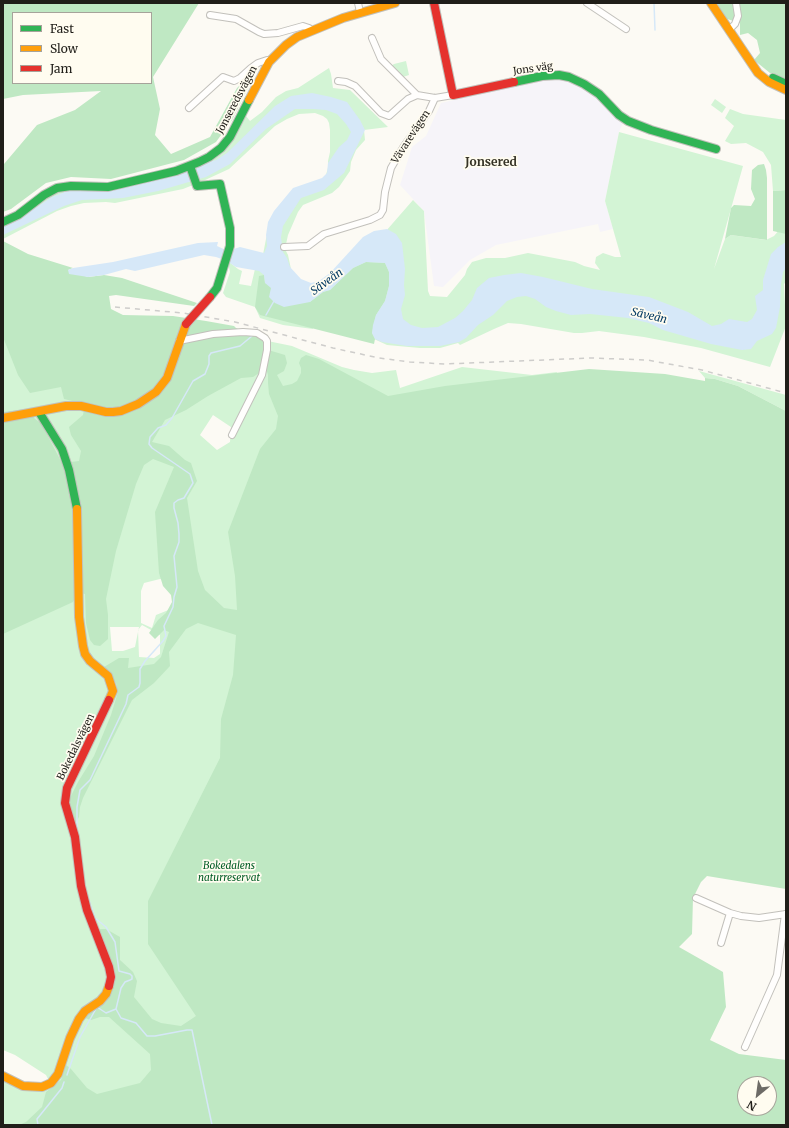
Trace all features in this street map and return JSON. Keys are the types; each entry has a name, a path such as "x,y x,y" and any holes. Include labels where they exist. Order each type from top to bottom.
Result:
{"street":[{"path":"358,3 360,12"},
{"name":"Jonseredsvägen","path":"3,222 18,214 44,195 57,188 71,186 108,187 176,171 190,166 216,152 230,137 269,62 278,51 297,37 311,31 360,12 395,3"},
{"path":"434,3 453,95"},
{"path":"587,3 626,29"},
{"path":"711,3 748,59 764,78 786,90"},
{"path":"730,30 735,24 738,16 736,3"},
{"path":"210,15 236,19 264,34 278,33 303,26 309,28 311,31"},
{"name":"Vävarevägen","path":"372,38 381,59 418,95"},
{"path":"748,59 769,76 786,84"},
{"path":"189,108 223,77 234,80 240,78 250,68 258,63 267,60 269,62"},
{"name":"Jons väg","path":"453,95 542,76 559,75 569,77 584,84 599,94 619,115 628,121 651,130 716,149"},
{"name":"Vävarevägen","path":"338,81 346,82 355,86 381,113 389,116 408,99 418,95 435,98 453,95"},
{"name":"Vävarevägen","path":"284,247 308,246 324,234 370,220 380,215 383,210 385,192 391,168 404,146 429,111 435,98"},
{"path":"3,418 66,406 81,406 106,412 121,411 138,404 156,392 167,378 186,324 210,297 219,284 230,246 230,228 220,184 198,186 190,166"},
{"path":"179,341 202,336 235,332 257,333 267,341 267,350 262,375 232,435"},
{"name":"Bokedalsvägen","path":"3,1076 23,1086 42,1088 51,1083 58,1074 70,1038 79,1019 85,1011 100,1001 106,994 111,977 107,960 87,910 81,886 75,837 64,802 67,788 113,691 108,676 90,661 85,654 79,617 77,508 69,470 62,449 46,426 39,412"},
{"path":"696,898 730,913 741,916 759,918 786,914 777,975 745,1047"},
{"path":"721,943 730,913"}],"shaded area":[{"path":"546,79 563,80 575,83 600,99 623,122 619,132 605,201 613,229 600,232 598,224 496,245 470,260 443,287 434,286 424,211 400,185 412,147 426,136 441,103"}],"green space":[{"path":"3,3 199,3 153,77 160,109 155,135 171,154 210,137 237,88 248,77 252,80 232,120 216,142 184,160 111,179 71,177 46,183 11,209 3,212 4,164 37,125 75,110 101,91 23,95 3,99"},
{"path":"714,3 786,3 786,81 770,73 754,60 760,53 757,40 748,33 740,35 740,23 724,18"},
{"path":"406,61 409,75 403,77 391,66"},
{"path":"329,68 333,88 350,90 388,127 364,130 365,140 356,150 351,162 350,171 339,187 332,193 303,205 298,212 288,235 285,249 291,269 300,282 317,287 386,231 413,200 424,211 428,291 430,296 447,297 465,275 472,262 486,258 505,258 528,253 575,262 600,270 595,263 596,257 603,253 615,257 621,257 605,201 619,132 743,166 714,269 725,239 731,235 766,240 774,236 786,222 786,282 784,284 786,326 770,367 701,348 644,337 599,331 574,333 508,323 460,345 458,343 440,348 420,348 387,345 374,339 311,323 313,329 283,325 260,318 255,307 226,297 223,293 230,272 228,261 242,271 239,284 251,286 255,269 260,270 266,239 273,216 325,178 330,152 329,123 323,116 315,113 299,114 275,126 229,169 203,181 183,189 115,203 84,203 71,206 57,211 3,239 3,225 58,191 91,189 200,167 217,157 225,150 235,137 246,116 250,121 262,112 276,97 286,91 298,88"},
{"path":"715,99 726,107 722,113 711,105"},
{"path":"730,109 743,114 786,120 786,190 773,191 771,165 763,152 746,143 731,144 725,141 734,126 725,118"},
{"path":"764,164 767,178 767,240 731,235 725,239 731,208 734,205 751,206 755,199 751,189 752,170 758,165"},
{"path":"786,190 786,234 773,231 773,191"},
{"path":"3,241 28,254 73,268 68,270 88,277 104,275 122,278 197,303 194,306 116,295 109,296 111,309 123,315 173,316 206,321 234,326 257,337 263,341 266,346 265,349 285,355 287,363 284,371 277,375 283,386 297,381 301,373 299,363 301,358 306,355 319,359 388,396 445,386 589,369 665,374 705,381 705,378 715,379 738,386 786,411 786,889 707,876 701,882 693,898 692,934 679,947 723,972 726,1007 710,1040 739,1054 786,1060 786,1125 19,1125 26,1122 42,1107 46,1092 61,1080 66,1065 87,1088 97,1094 140,1083 151,1070 150,1054 109,1017 100,1017 91,1020 85,1018 86,1014 110,992 108,956 99,929 106,929 120,937 120,960 133,972 137,981 134,997 152,1019 161,1023 181,1026 196,1016 148,944 148,901 220,758 221,719 233,675 236,635 198,623 186,629 169,652 170,666 154,683 132,700 83,798 79,817 76,822 73,822 68,802 94,756 111,715 118,692 116,683 104,667 119,658 129,658 128,668 154,664 161,657 169,632 164,630 155,639 149,633 158,620 166,613 172,602 171,595 163,586 159,573 155,512 174,467 153,459 144,465 136,484 116,551 106,599 108,639 100,646 94,645 90,640 86,623 85,594 77,593 73,602 3,634 3,412 27,409 35,419 41,423 62,463 79,461 81,451 71,435 69,427 83,415 85,404 64,399 61,387 30,393 18,375 3,337","holes":["261,367 266,368 269,394 278,416 276,429 260,449 228,532 235,576 237,610 224,608 205,590 198,571 187,498 197,481 191,463 185,460 169,446 152,442 165,420 186,410 241,378 253,377 259,373"]},
{"path":"366,262 385,263 389,272 389,286 385,301 376,315 372,333 375,339 374,344 260,315 255,307 259,276 264,275 265,283 310,302 323,292 330,290 353,268"},
{"name":"Bokedalens naturreservat","path":"3,291 106,318 253,338 292,346 342,367 354,370 372,373 396,370 400,388 462,367 532,375 557,372 542,419 387,1125 3,1125 3,1073 23,1084 37,1086 49,1081 46,1075 15,1055 3,1050","holes":["213,415 231,427 230,442 217,450 200,435","160,579 179,586 171,609 156,615 152,628 141,623 141,591 144,583","142,625 160,635 160,654 154,658 139,657 138,632 135,647 123,651 112,651 110,627 139,627 139,629"]},
{"path":"699,371 786,395 786,411 738,386 715,379 705,378"}],"water":[{"name":"Säveån","path":"312,93 347,102 360,120 365,130 344,173 324,190 301,198 283,226 281,237 283,252 290,267 301,279 311,283 319,281 330,273 363,237 374,231 387,229 396,234 402,243 405,269 405,295 401,309 403,319 411,325 422,328 438,327 455,318 463,311 472,300 477,288 489,278 521,273 592,289 649,297 688,312 712,326 721,324 729,319 747,322 752,319 757,310 755,296 763,290 763,280 771,254 786,242 786,268 783,272 781,284 780,307 776,328 772,334 757,341 751,349 742,350 711,344 663,330 649,323 628,318 590,314 571,315 546,307 535,299 526,296 517,297 507,301 493,315 478,325 466,338 459,342 440,346 407,346 382,342 375,339 372,333 376,315 385,301 389,286 389,272 385,263 366,262 353,268 330,290 323,292 310,302 284,307 275,303 269,297 271,288 265,283 264,275 259,271 236,267 227,261 204,255 135,271 126,269 104,275 88,277 69,274 68,270 73,268 113,262 198,243 218,242 217,246 228,251 240,247 264,253 267,246 266,235 268,222 274,211 293,188 322,178 327,173 328,163 339,147 347,140 351,132 337,114 326,110 295,109 266,129 230,164 206,177 158,191 123,198 82,200 64,206 3,235 3,226 52,197 70,190 108,189 185,170 216,160 227,153 275,106 291,96"}],"waterway":[{"path":"654,3 655,30"},
{"path":"266,315 274,301"},
{"path":"77,832 77,807 80,790 90,780 126,704 128,695 139,687 140,669 166,636 164,626 173,607 177,587 174,556 179,542 179,534 174,503 184,498 193,483 190,474 152,448 149,444 150,437 158,428 166,425 172,418 193,381 205,374 211,353 240,346 252,336"},
{"path":"86,891 95,918 106,927 115,942 119,971 132,976 132,979 125,982 121,988 116,1009 121,1018 136,1023 147,1036 192,1030 212,1125"},
{"path":"67,1075 80,1037 97,1007 106,1013 116,1009"},
{"path":"38,1125 37,1119 62,1088 64,1082"}],"railway":[{"path":"115,307 183,313 235,322 333,348 379,358 410,362 445,364 591,358 647,360 702,370 786,393"}],"traffic: fast":[{"path":"514,82 542,76 559,75 569,77 584,84 599,94 619,115 628,121 651,130 716,149"},
{"path":"773,78 786,84"},
{"path":"3,222 18,215 44,195 57,188 71,186 108,187 176,171 199,162 221,148 230,137 249,100"},
{"path":"190,166 197,186 220,184 230,228 230,246 217,288 210,297"},
{"path":"39,412 62,449 69,470 77,509"}],"traffic: slow":[{"path":"249,100 269,62 286,45 297,37 343,18 395,3"},
{"path":"711,3 758,73 769,82 786,90"},
{"path":"3,418 66,406 81,406 106,412 113,412 121,411 138,404 156,392 167,378 186,324"},
{"path":"77,509 79,617 83,646 85,654 90,661 108,676 113,691 109,700"},
{"path":"3,1076 23,1086 42,1087 51,1083 58,1074 70,1038 79,1019 85,1011 100,1001 106,994 109,986"}],"traffic: jam":[{"path":"434,3 453,95 514,82"},
{"path":"186,324 210,297"},
{"path":"109,700 67,788 65,803 75,837 81,886 87,910 109,967 111,977 109,986"}],"district":[{"name":"Jonsered","path":"491,163"}]}
